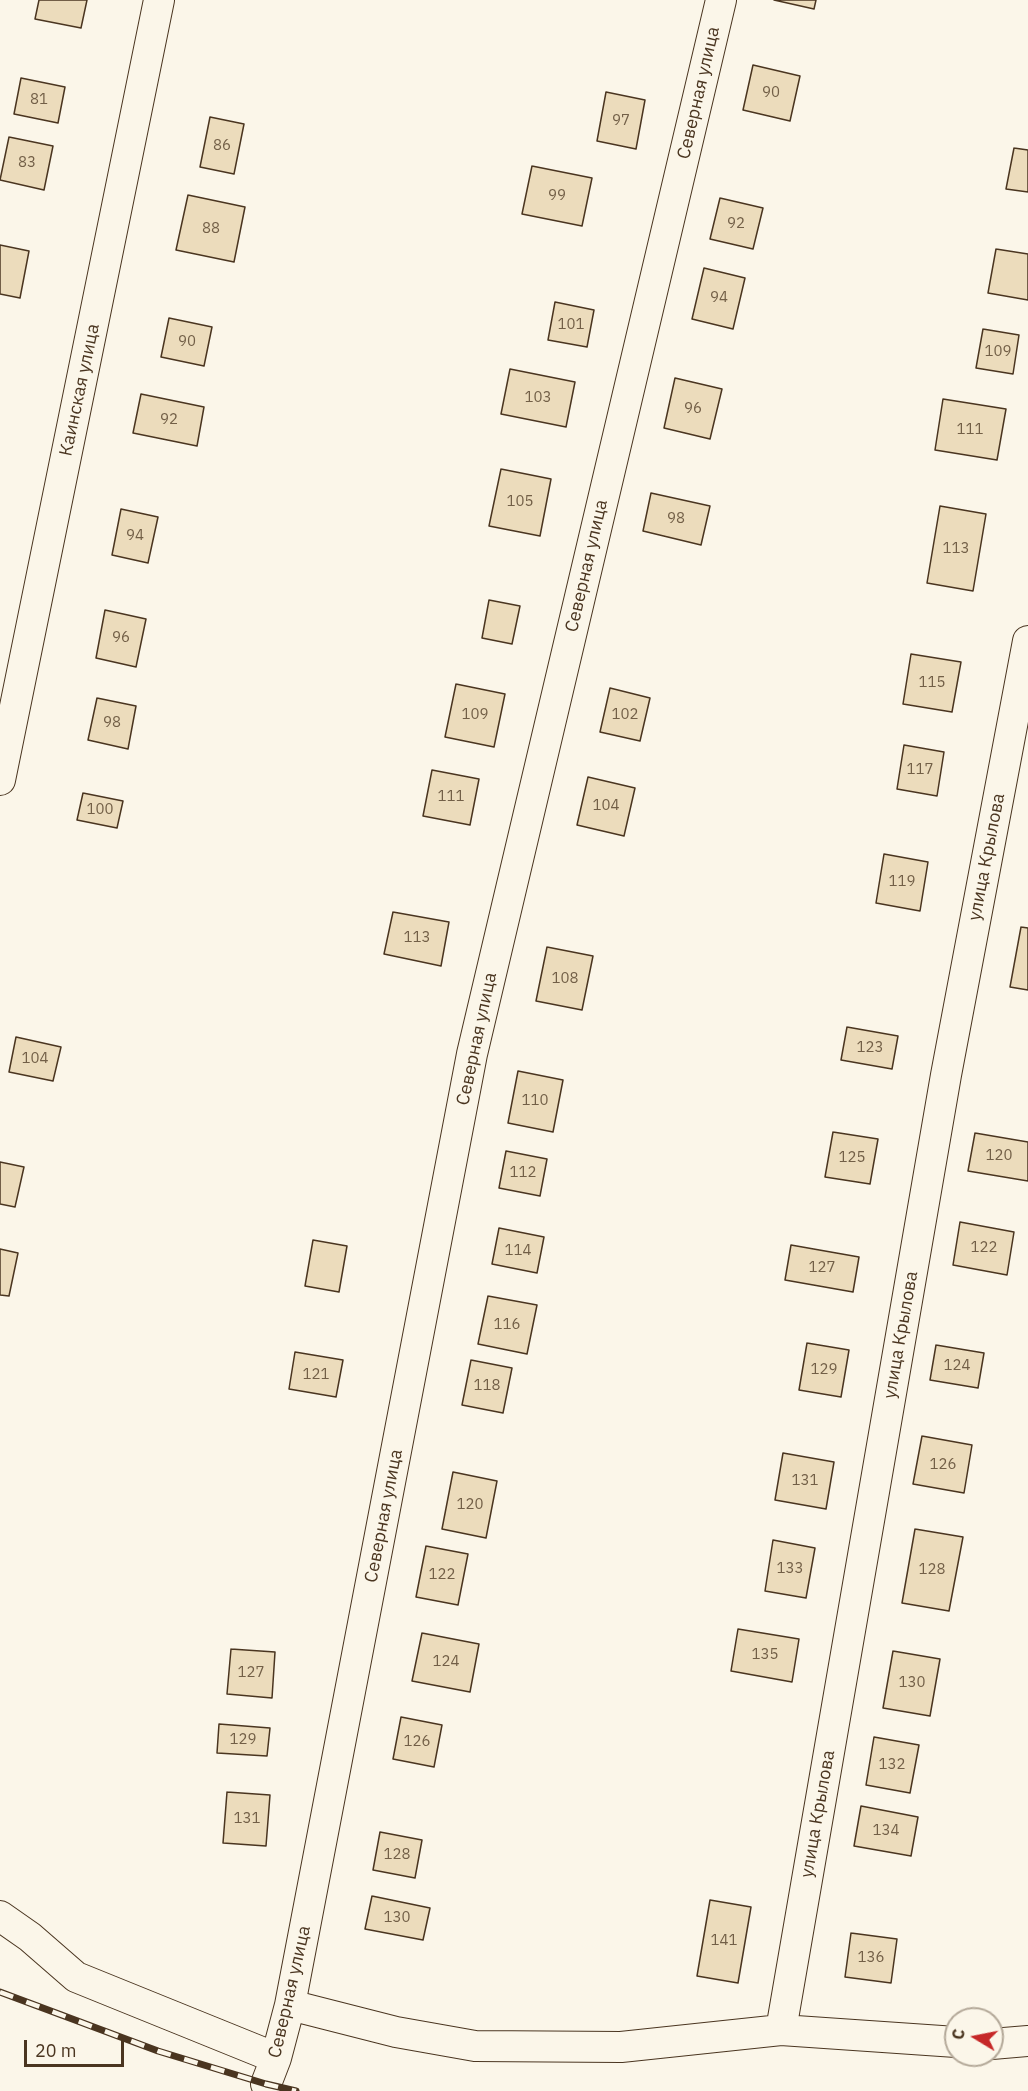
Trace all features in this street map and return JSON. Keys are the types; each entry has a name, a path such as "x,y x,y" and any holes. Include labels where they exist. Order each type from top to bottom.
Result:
{"street":[{"name":"Каинская улица","path":"0,780 159,0"},
{"name":"Северная улица","path":"0,1916 30,1937 76,1977 271,2071 290,2005 472,1054 721,0"},
{"name":"улица Крылова","path":"781,2030 946,1075 1028,641"},
{"path":"290,2005 396,2032 475,2046 621,2047 781,2030 944,2041"},
{"path":"1004,2042 1028,2041"}],"building":[{"path":"39,0 87,0 81,28 35,19"},
{"path":"774,0 816,0 814,9"},
{"path":"753,65 800,76 790,121 743,110"},
{"path":"21,78 65,87 58,123 14,114"},
{"path":"606,92 645,100 636,149 597,141"},
{"path":"210,117 244,124 234,174 200,167"},
{"path":"9,137 53,146 44,190 0,180"},
{"path":"1014,148 1028,150 1028,192 1006,189"},
{"path":"532,166 592,178 582,226 522,214"},
{"path":"188,195 245,207 234,262 176,250"},
{"path":"720,198 763,208 753,249 710,239"},
{"path":"0,245 29,251 20,298 0,294"},
{"path":"996,249 1028,254 1028,300 988,293"},
{"path":"704,268 745,278 733,329 692,319"},
{"path":"555,302 594,310 587,347 548,340"},
{"path":"169,318 212,327 204,366 161,357"},
{"path":"983,329 1019,335 1013,374 976,368"},
{"path":"510,369 575,382 566,427 501,414"},
{"path":"675,378 722,389 710,439 664,428"},
{"path":"141,394 204,407 197,446 133,433"},
{"path":"943,399 1006,409 997,460 935,450"},
{"path":"501,469 551,479 540,536 489,526"},
{"path":"651,493 710,506 701,545 643,531"},
{"path":"940,506 986,514 973,591 927,583"},
{"path":"121,509 158,517 148,563 112,555"},
{"path":"489,600 520,606 512,644 482,638"},
{"path":"105,610 146,619 136,667 96,658"},
{"path":"911,654 961,662 952,712 903,704"},
{"path":"456,684 505,694 494,747 445,737"},
{"path":"610,688 650,698 640,741 600,732"},
{"path":"97,698 136,706 128,749 88,740"},
{"path":"904,745 944,752 937,796 897,789"},
{"path":"432,770 479,779 470,825 423,816"},
{"path":"588,777 635,788 624,836 577,825"},
{"path":"83,793 123,801 117,828 77,820"},
{"path":"884,854 928,862 920,911 876,903"},
{"path":"393,912 449,922 441,966 384,954"},
{"path":"1021,927 1028,928 1028,990 1010,987"},
{"path":"547,947 593,956 582,1010 536,1001"},
{"path":"847,1027 898,1036 892,1069 841,1060"},
{"path":"16,1037 61,1047 53,1081 9,1072"},
{"path":"518,1071 563,1080 553,1132 508,1123"},
{"path":"833,1132 878,1139 870,1184 825,1177"},
{"path":"975,1133 1028,1142 1028,1181 968,1171"},
{"path":"506,1151 547,1159 540,1196 499,1188"},
{"path":"0,1162 24,1167 15,1207 0,1204"},
{"path":"960,1222 1014,1232 1007,1275 953,1265"},
{"path":"499,1228 544,1237 537,1273 492,1264"},
{"path":"313,1240 347,1246 339,1292 305,1286"},
{"path":"791,1245 859,1257 853,1292 785,1280"},
{"path":"0,1249 18,1253 9,1296 0,1295"},
{"path":"488,1296 537,1305 527,1354 478,1344"},
{"path":"807,1343 849,1350 841,1397 799,1390"},
{"path":"936,1345 984,1353 978,1388 930,1380"},
{"path":"295,1352 343,1360 336,1397 289,1389"},
{"path":"471,1360 512,1368 503,1413 462,1405"},
{"path":"922,1436 972,1445 964,1493 913,1484"},
{"path":"783,1453 834,1462 826,1509 775,1500"},
{"path":"453,1472 497,1481 486,1538 442,1529"},
{"path":"915,1529 963,1537 949,1611 902,1603"},
{"path":"773,1540 815,1548 806,1598 765,1591"},
{"path":"426,1546 468,1554 458,1605 416,1597"},
{"path":"738,1629 799,1639 792,1682 731,1671"},
{"path":"422,1633 479,1644 470,1692 412,1681"},
{"path":"231,1649 275,1652 272,1698 227,1694"},
{"path":"893,1651 940,1659 930,1716 883,1708"},
{"path":"401,1717 442,1725 434,1767 393,1759"},
{"path":"219,1724 270,1728 267,1756 217,1753"},
{"path":"874,1737 919,1745 910,1793 866,1785"},
{"path":"227,1792 270,1795 266,1846 223,1843"},
{"path":"861,1806 918,1817 911,1856 854,1846"},
{"path":"380,1832 422,1840 415,1878 373,1870"},
{"path":"372,1896 430,1908 423,1940 365,1929"},
{"path":"710,1900 751,1907 738,1983 697,1976"},
{"path":"851,1933 897,1939 891,1983 845,1977"}],"railway":[{"path":"0,1992 158,2051 296,2091"}]}
